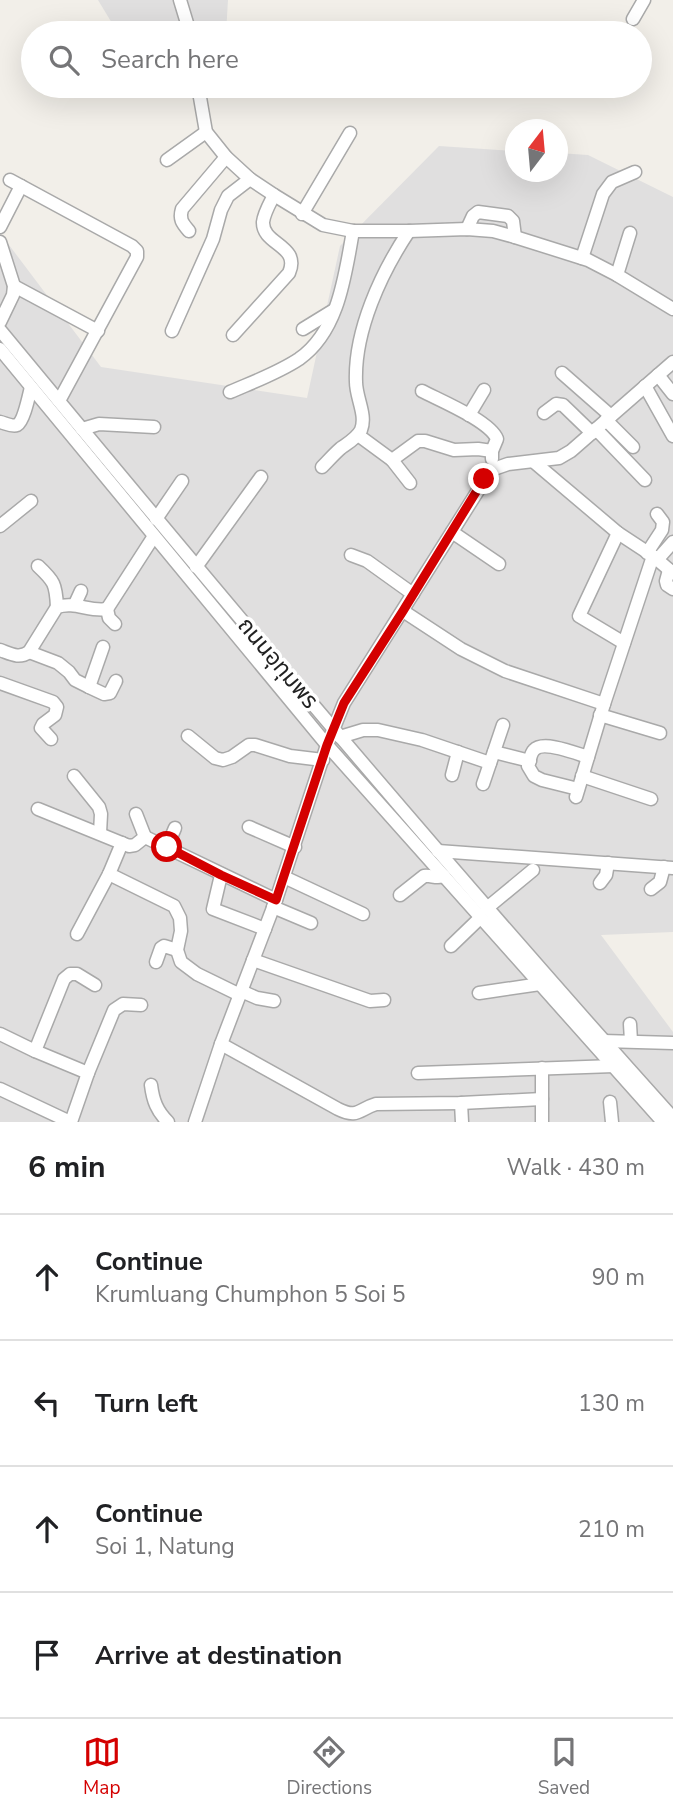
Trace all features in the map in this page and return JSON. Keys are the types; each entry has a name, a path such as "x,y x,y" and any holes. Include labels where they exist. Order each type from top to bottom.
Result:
{"street":[{"path":"180,0 186,21"},
{"path":"633,19 644,0"},
{"path":"200,98 206,132 226,158 250,179 323,225 353,230 493,231 582,258 617,275 673,309"},
{"path":"167,160 206,132"},
{"path":"303,214 350,133"},
{"path":"189,231 180,217 182,209 226,158"},
{"path":"582,258 603,194 612,182 635,172"},
{"path":"172,331 213,239 221,209 229,196 250,179"},
{"path":"0,227 15,183 136,251 137,257 59,401"},
{"path":"233,335 289,273 293,264 291,256 265,231 263,221 274,195"},
{"path":"230,393 274,374 301,358 322,336 346,270 353,230"},
{"path":"322,467 358,435 362,428 356,383 361,337 381,279 408,231"},
{"path":"617,275 630,233"},
{"path":"0,242 14,286 13,295 0,322"},
{"path":"14,286 97,331"},
{"path":"303,329 334,309"},
{"name":"ถนนอุทุมพร","path":"0,330 196,567 438,851 540,985 663,1122"},
{"name":"ถนนอุทุมพร","path":"0,349 327,745 444,876 484,913 673,1118"},
{"path":"491,470 508,464 559,458 571,451 673,362"},
{"path":"562,373 645,480"},
{"path":"659,375 673,394"},
{"path":"645,386 673,436"},
{"path":"0,422 14,426 19,424 31,387"},
{"path":"469,415 484,390"},
{"path":"211,1122 197,1118 221,1044 295,847 327,745 337,733 344,703 491,470 492,451 497,441 494,432 469,415 422,391"},
{"path":"544,413 556,404 563,405 602,424 633,447"},
{"path":"82,429 110,424 154,427"},
{"path":"358,435 392,460 410,483"},
{"path":"392,460 418,441 454,450 492,451"},
{"path":"534,461 618,533 653,556 671,572 667,585 673,589"},
{"path":"196,567 261,477"},
{"path":"156,519 182,481"},
{"path":"0,526 31,501"},
{"path":"578,787 662,530 663,522 657,514"},
{"path":"452,532 499,564"},
{"path":"618,533 579,616 624,643"},
{"path":"107,609 154,536"},
{"path":"653,556 673,542"},
{"path":"351,555 367,561 413,594"},
{"path":"0,650 18,657 24,656 57,607 52,578 38,566"},
{"path":"75,604 81,591"},
{"path":"57,607 75,604 92,610 107,609"},
{"path":"107,609 115,624"},
{"path":"403,611 461,649 505,671 660,733"},
{"path":"89,687 103,647"},
{"path":"29,652 58,663 75,680 104,694 110,693 116,681"},
{"path":"0,683 53,702 57,708 55,715 41,728 51,738"},
{"path":"484,783 503,724"},
{"path":"337,733 378,730 458,752 530,761"},
{"path":"188,736 215,758 223,760 249,745 255,745 290,756 323,760"},
{"path":"588,757 545,745 536,748 528,766 534,776 542,780 651,799"},
{"path":"452,775 458,752"},
{"path":"74,776 99,807 100,833"},
{"path":"38,808 128,846 135,845 145,837"},
{"path":"136,814 145,837 312,923"},
{"path":"249,827 295,847"},
{"path":"167,847 174,828"},
{"path":"77,934 122,843"},
{"path":"438,851 669,867 660,882 651,889"},
{"path":"600,883 606,875 608,863"},
{"path":"451,946 533,870"},
{"path":"109,874 174,906 180,918 181,931 177,950 181,962 197,974 240,993 274,1001"},
{"path":"221,875 213,909 265,929"},
{"path":"400,895 424,876 444,876"},
{"path":"284,877 363,914"},
{"path":"156,962 164,946 177,950"},
{"path":"253,960 370,1001 384,1000"},
{"path":"35,1051 64,979 70,974 77,974 95,985"},
{"path":"479,993 540,985"},
{"path":"0,1089 71,1122 114,1010 123,1004 141,1005"},
{"path":"630,1024 631,1041"},
{"path":"0,1034 88,1073"},
{"path":"603,1041 673,1042"},
{"path":"221,1044 346,1112 358,1113 376,1104 542,1099"},
{"path":"418,1073 614,1066"},
{"path":"542,1068 542,1122"},
{"path":"151,1085 153,1100 168,1122"},
{"path":"610,1102 611,1122"},
{"path":"461,1103 462,1122"}],"shaded area":[{"path":"98,0 228,0 227,21 111,21"},
{"path":"439,146 505,150 505,182 568,182 568,154 588,155 673,197 673,932 601,935 673,1032 673,1122 0,1122 0,233 101,367 307,398 340,246"}],"route":[{"path":"167,847 276,900 327,745 344,703 484,479"}]}
